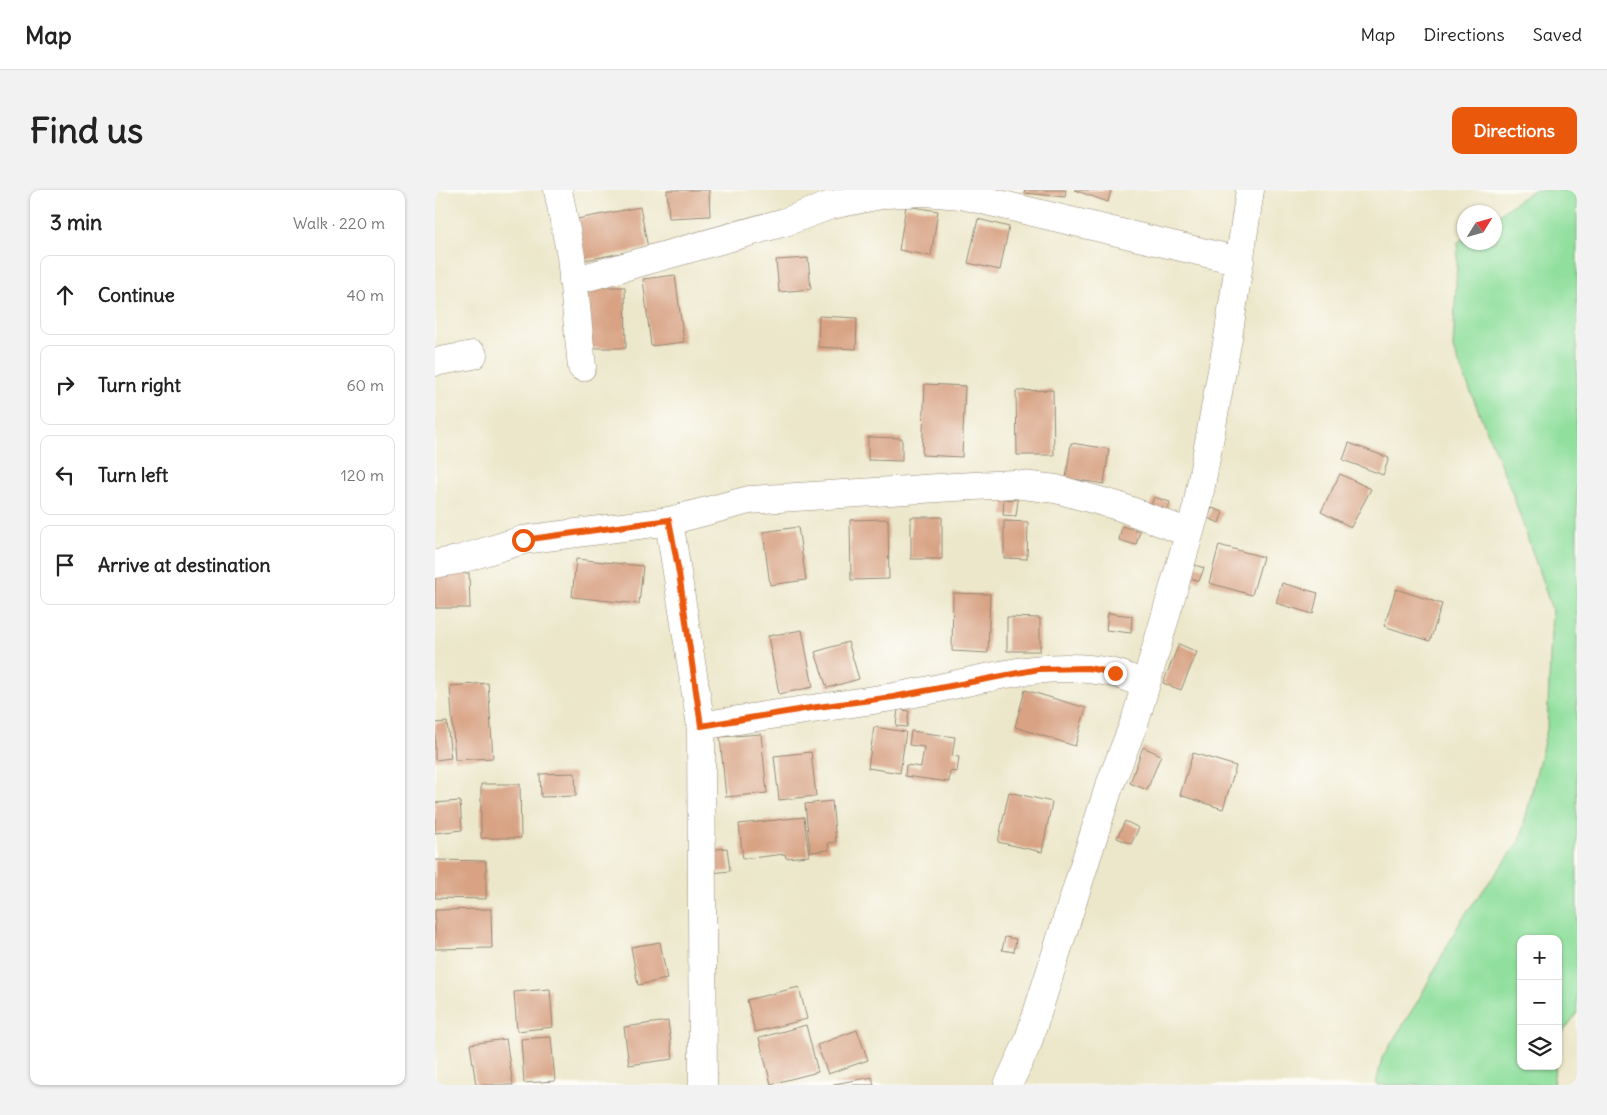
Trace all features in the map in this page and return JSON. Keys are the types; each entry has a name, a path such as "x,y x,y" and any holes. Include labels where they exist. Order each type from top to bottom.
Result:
{"street":[{"path":"558,190 571,256 582,367"},
{"path":"1008,1085 1028,1042 1109,790 1145,685 1197,507 1229,338 1250,190"},
{"path":"573,282 785,222 831,205 886,194 924,192 961,195 1240,262"},
{"path":"435,362 473,355"},
{"path":"435,564 458,560 523,540 669,520 749,500 1014,484 1056,490 1117,506 1189,533"},
{"path":"669,520 679,573 701,726 703,1085"},
{"path":"701,726 810,708 893,697 1039,669 1088,668 1115,673 1145,685"}],"green space":[{"path":"1533,190 1577,190 1577,1013 1562,1033 1562,935 1517,935 1517,1070 1555,1070 1553,1085 1376,1085 1382,1058 1419,999 1461,920 1520,841 1547,729 1552,610 1512,492 1453,349 1458,250 1502,250 1502,212"}],"building":[{"path":"667,190 709,190 710,216 669,218"},
{"path":"1025,190 1066,190 1065,197 1024,193"},
{"path":"1074,190 1111,190 1108,202"},
{"path":"906,206 938,211 931,256 899,250"},
{"path":"640,207 648,248 585,260 577,219"},
{"path":"978,219 1009,227 1000,270 968,263"},
{"path":"808,258 811,289 779,292 776,260"},
{"path":"675,275 684,342 651,346 643,279"},
{"path":"589,287 625,287 626,348 590,348"},
{"path":"819,316 857,318 856,349 818,347"},
{"path":"925,384 965,386 962,457 922,455"},
{"path":"1053,390 1054,455 1017,455 1016,391"},
{"path":"868,437 902,438 902,461 868,460"},
{"path":"1071,443 1109,449 1104,484 1066,478"},
{"path":"1349,443 1389,458 1383,475 1343,460"},
{"path":"1340,474 1371,489 1351,527 1321,512"},
{"path":"1154,497 1170,502 1167,513 1150,508"},
{"path":"1004,499 1018,500 1016,516 1003,515"},
{"path":"1212,508 1223,512 1219,523 1208,518"},
{"path":"911,517 942,517 942,559 911,559"},
{"path":"888,519 889,579 851,580 850,520"},
{"path":"1004,521 1028,522 1027,559 1004,558"},
{"path":"1122,526 1140,531 1136,545 1119,540"},
{"path":"798,527 806,580 770,585 763,532"},
{"path":"1219,545 1263,557 1252,595 1209,583"},
{"path":"576,559 643,566 639,604 572,597"},
{"path":"1192,564 1204,568 1199,581 1187,577"},
{"path":"469,573 470,608 435,608 435,574"},
{"path":"1282,583 1318,593 1313,614 1276,603"},
{"path":"1396,589 1442,604 1430,641 1384,626"},
{"path":"953,593 990,594 988,653 952,651"},
{"path":"1108,613 1132,616 1131,633 1106,630"},
{"path":"1007,617 1040,618 1040,651 1007,651"},
{"path":"802,630 813,687 779,694 768,636"},
{"path":"848,642 859,679 827,688 815,652"},
{"path":"1179,644 1197,652 1181,690 1163,683"},
{"path":"488,683 493,758 455,760 450,686"},
{"path":"1025,690 1086,708 1075,746 1015,727"},
{"path":"898,709 909,711 907,727 896,726"},
{"path":"447,722 451,758 435,760 435,723"},
{"path":"874,727 906,732 900,773 868,768"},
{"path":"911,731 955,737 952,756 959,757 957,772 950,771 949,782 905,776 906,765 921,767 924,747 909,745"},
{"path":"761,734 767,793 726,797 720,737"},
{"path":"1143,747 1161,755 1147,790 1130,783"},
{"path":"811,752 816,796 779,800 774,756"},
{"path":"1193,753 1236,766 1223,809 1180,795"},
{"path":"575,773 576,796 541,797 540,774"},
{"path":"481,784 520,784 521,838 481,838"},
{"path":"1009,792 1052,802 1042,852 998,842"},
{"path":"460,801 462,830 435,833 435,803"},
{"path":"832,801 836,842 828,843 829,850 810,852 805,804"},
{"path":"804,817 809,856 786,858 785,854 743,859 739,824"},
{"path":"1125,821 1139,828 1131,844 1117,838"},
{"path":"727,848 730,871 711,873 708,850"},
{"path":"435,860 486,861 486,899 435,898"},
{"path":"491,909 492,948 435,949 435,910"},
{"path":"1005,937 1016,939 1014,952 1002,950"},
{"path":"660,942 667,979 638,985 631,947"},
{"path":"799,987 807,1019 755,1032 747,1000"},
{"path":"550,989 553,1027 517,1031 514,992"},
{"path":"668,1021 673,1059 629,1065 624,1027"},
{"path":"806,1025 818,1072 771,1084 759,1038"},
{"path":"857,1030 868,1060 828,1074 817,1045"},
{"path":"551,1037 555,1081 524,1083 521,1039"},
{"path":"506,1039 513,1085 476,1085 470,1044"},
{"path":"872,1077 874,1085 834,1085 834,1084"}],"route":[{"path":"523,540 669,520 679,573 701,726 810,708 893,697 1039,669 1088,668 1115,673"}]}
